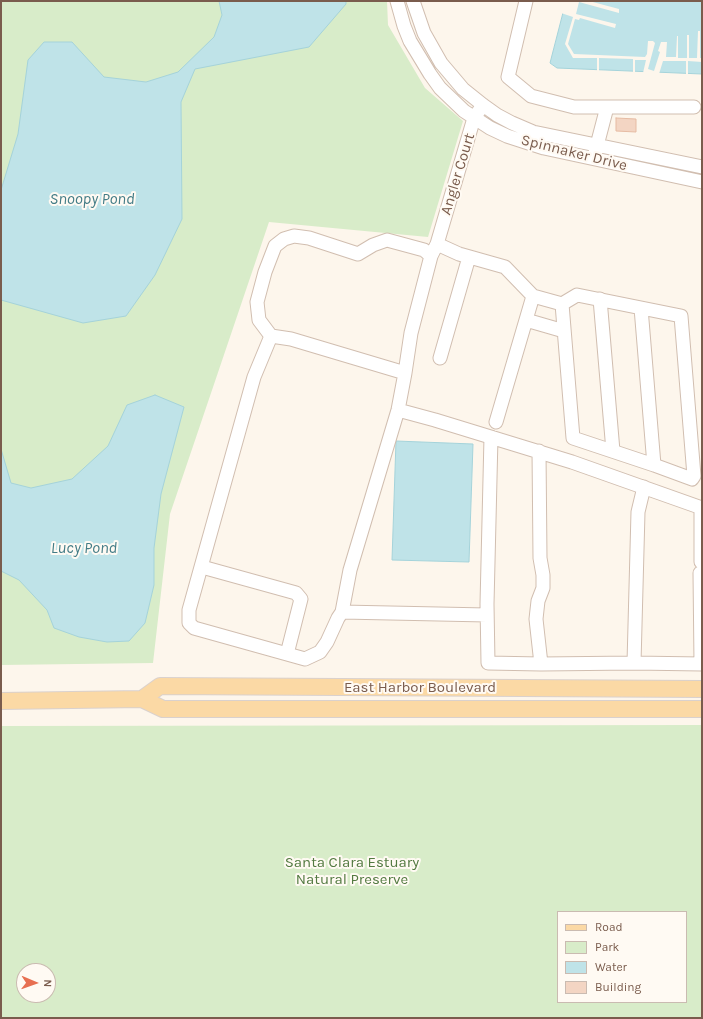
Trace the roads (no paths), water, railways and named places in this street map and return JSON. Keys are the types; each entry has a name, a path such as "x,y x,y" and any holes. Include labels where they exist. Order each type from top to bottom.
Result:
{"main road":[{"name":"East Harbor Boulevard","path":"142,699 160,686 702,689"},
{"name":"East Harbor Boulevard","path":"1,701 142,699 163,709 702,709"}],"street":[{"name":"Spinnaker Drive","path":"397,1 410,41 430,74 440,88 464,111 474,118 507,136 528,144 702,182"},
{"name":"Spinnaker Drive","path":"413,1 424,33 441,63 463,89 483,105 512,123 533,132 702,167"},
{"path":"526,1 508,77 532,96 574,107 694,107"},
{"name":"Angler Court","path":"202,567 189,610 189,623 194,628 305,659 320,652 327,642 342,612 350,570 398,410 406,373 411,333 431,256 437,244 474,118 483,105"},
{"path":"594,159 607,107"},
{"path":"406,373 291,339 271,336 259,320 257,302 274,246 284,239 294,236 308,238 358,254 372,245 387,240 424,250 431,256"},
{"path":"437,244 469,257 505,267 533,296 562,304 577,295 681,316 694,476 692,479 573,438 562,304"},
{"path":"440,358 469,257"},
{"path":"496,422 533,296"},
{"path":"600,299 614,451"},
{"path":"641,308 654,465"},
{"path":"526,320 564,331"},
{"path":"271,336 254,377 202,567 296,593 301,599 287,654"},
{"path":"398,410 491,437 539,451 702,508 700,567 701,664 488,664 487,615 491,437"},
{"path":"539,451 540,558 543,575 543,588 538,601 536,618 541,664"},
{"path":"634,663 638,512 644,488"},
{"path":"342,612 487,615"}],"water":[{"name":"Snoopy Pond","path":"219,1 346,1 346,4 309,47 195,69 181,102 182,219 155,275 126,316 83,323 1,300 1,190 18,134 28,60 44,42 72,42 104,77 146,82 178,72 214,37 222,15"},
{"path":"566,1 702,1 702,74 557,68 550,63"},
{"name":"Lucy Pond","path":"155,395 184,407 161,494 154,548 154,585 145,623 129,641 107,642 79,637 54,628 47,610 19,580 1,571 1,449 11,483 31,488 72,479 108,446 127,405"},
{"path":"396,441 473,444 469,562 392,560"}],"park label":[{"name":"Santa Clara Estuary Natural Preserve","path":"352,872"}]}
